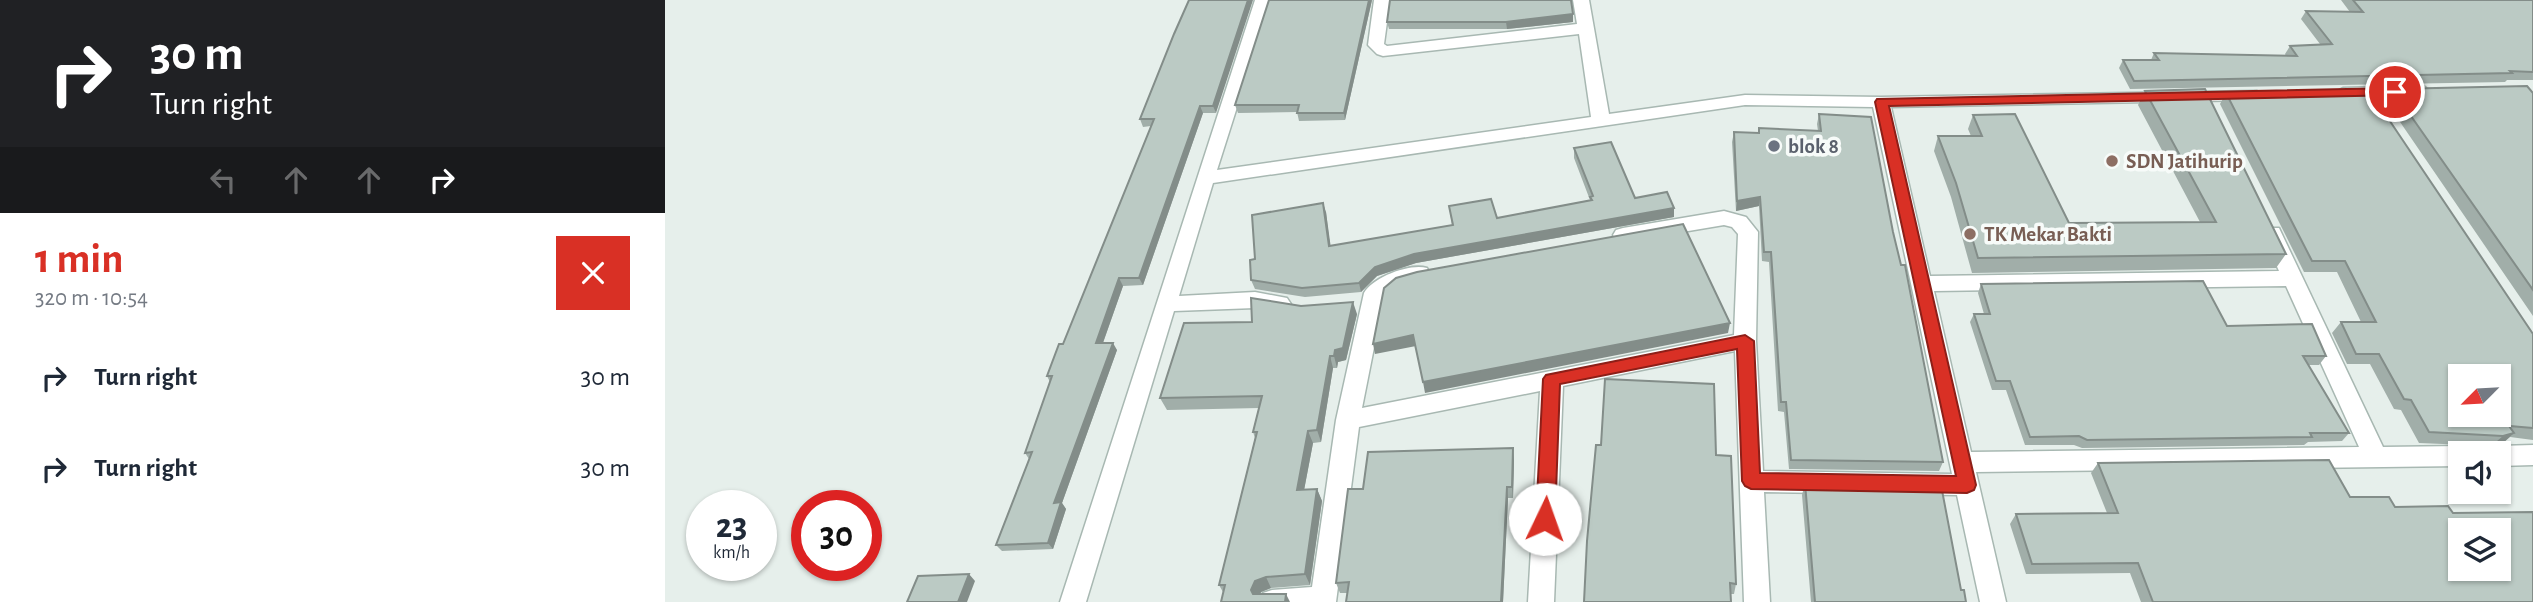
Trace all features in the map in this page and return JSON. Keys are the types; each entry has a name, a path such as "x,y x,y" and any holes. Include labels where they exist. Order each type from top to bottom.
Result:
{"street":[{"path":"1073,602 1263,0"},
{"path":"1382,0 1376,45 1383,51 1586,28"},
{"path":"1581,0 1601,121"},
{"path":"2327,93 2435,91"},
{"path":"2368,92 2383,115"},
{"path":"1205,178 1745,100 1881,102 2273,94"},
{"path":"2205,96 2217,120"},
{"path":"1881,102 1993,602"},
{"path":"1598,240 1724,218 1739,222 1748,232 1745,341 1757,602"},
{"path":"2264,218 2375,456"},
{"path":"1272,602 1323,601 1348,420 1374,293 1390,282 1440,269"},
{"path":"1922,284 2294,278"},
{"path":"1166,304 1255,300 1305,309"},
{"path":"1349,304 1372,302"},
{"path":"1348,420 1745,341"},
{"path":"1541,602 1552,379"},
{"path":"2511,456 2533,455"},
{"path":"1751,481 2375,456 2448,456"}],"building":[{"path":"1189,0 1248,0 1213,106 1200,106 1139,278 1119,278 1096,343 1113,343 1054,503 1061,502 1048,543 996,545 1032,452 1025,453 1052,376 1047,376 1059,344 1063,344 1154,119 1140,119"},
{"path":"1269,0 1369,0 1344,113 1297,113 1299,105 1235,105"},
{"path":"1390,0 1571,0 1573,14 1506,22 1387,22"},
{"path":"2353,0 2533,0 2533,72 2134,81 2123,60 2159,60 2154,53 2297,56 2290,46 2332,44 2306,11 2363,12"},
{"path":"2527,86 2533,93 2533,290 2392,89"},
{"path":"2205,89 2286,254 1978,258 1956,183 1938,136 1982,136 1973,115 2015,114 2069,223 2216,222 2145,91"},
{"path":"2369,90 2533,334 2533,428 2511,426 2511,364 2448,364 2448,427 2510,427 2514,433 2503,436 2429,432 2411,400 2404,399 2379,354 2356,354 2341,322 2376,322 2345,261 2312,261 2226,93"},
{"path":"1819,114 1871,117 1893,232 1901,265 1905,265 1943,462 1791,460 1786,402 1781,402 1771,252 1764,252 1760,197 1737,201 1734,132 1759,133 1759,128 1821,131"},
{"path":"1611,142 1635,198 1667,192 1674,208 1414,254 1375,267 1359,283 1302,288 1251,280 1250,260 1255,259 1252,215 1323,203 1329,246 1453,225 1449,206 1491,199 1497,218 1592,200 1590,197 1593,196 1574,148"},
{"path":"1683,224 1730,323 1423,382 1413,335 1373,344 1384,288 1396,278"},
{"path":"2203,281 2227,326 2312,324 2326,356 2303,356 2349,433 2310,433 2312,437 2087,440 2079,436 2030,437 2010,381 1996,381 1974,314 1990,314 1981,284"},
{"path":"1251,298 1301,306 1353,302 1343,348 1335,350 1334,356 1330,356 1317,430 1308,431 1297,490 1317,489 1305,574 1266,577 1255,581 1251,590 1253,594 1286,594 1285,602 1221,602 1225,585 1219,585 1257,432 1253,432 1262,396 1160,398 1184,323 1252,322"},
{"path":"1605,379 1714,384 1716,455 1731,456 1736,584 1730,583 1731,602 1584,602 1596,445 1601,445"},
{"path":"1513,448 1512,487 1507,487 1501,602 1346,602 1349,582 1336,583 1348,489 1363,489 1368,452"},
{"path":"2329,460 2350,497 2389,497 2395,507 2448,506 2453,513 2533,512 2533,602 2153,602 2138,563 2032,564 2016,514 2118,513 2098,463"},
{"path":"1805,483 1941,485 1961,590 1964,590 1966,602 1815,602"},
{"path":"969,574 958,602 907,602 918,576"}],"place":[{"name":"blok 8","path":"1774,146"},
{"name":"SDN Jatihurip","path":"2112,161"},
{"name":"TK Mekar Bakti","path":"1970,234"}],"route":[{"path":"1545,519 1552,379 1745,341 1751,481 1967,485 1881,102 2395,92"}]}
